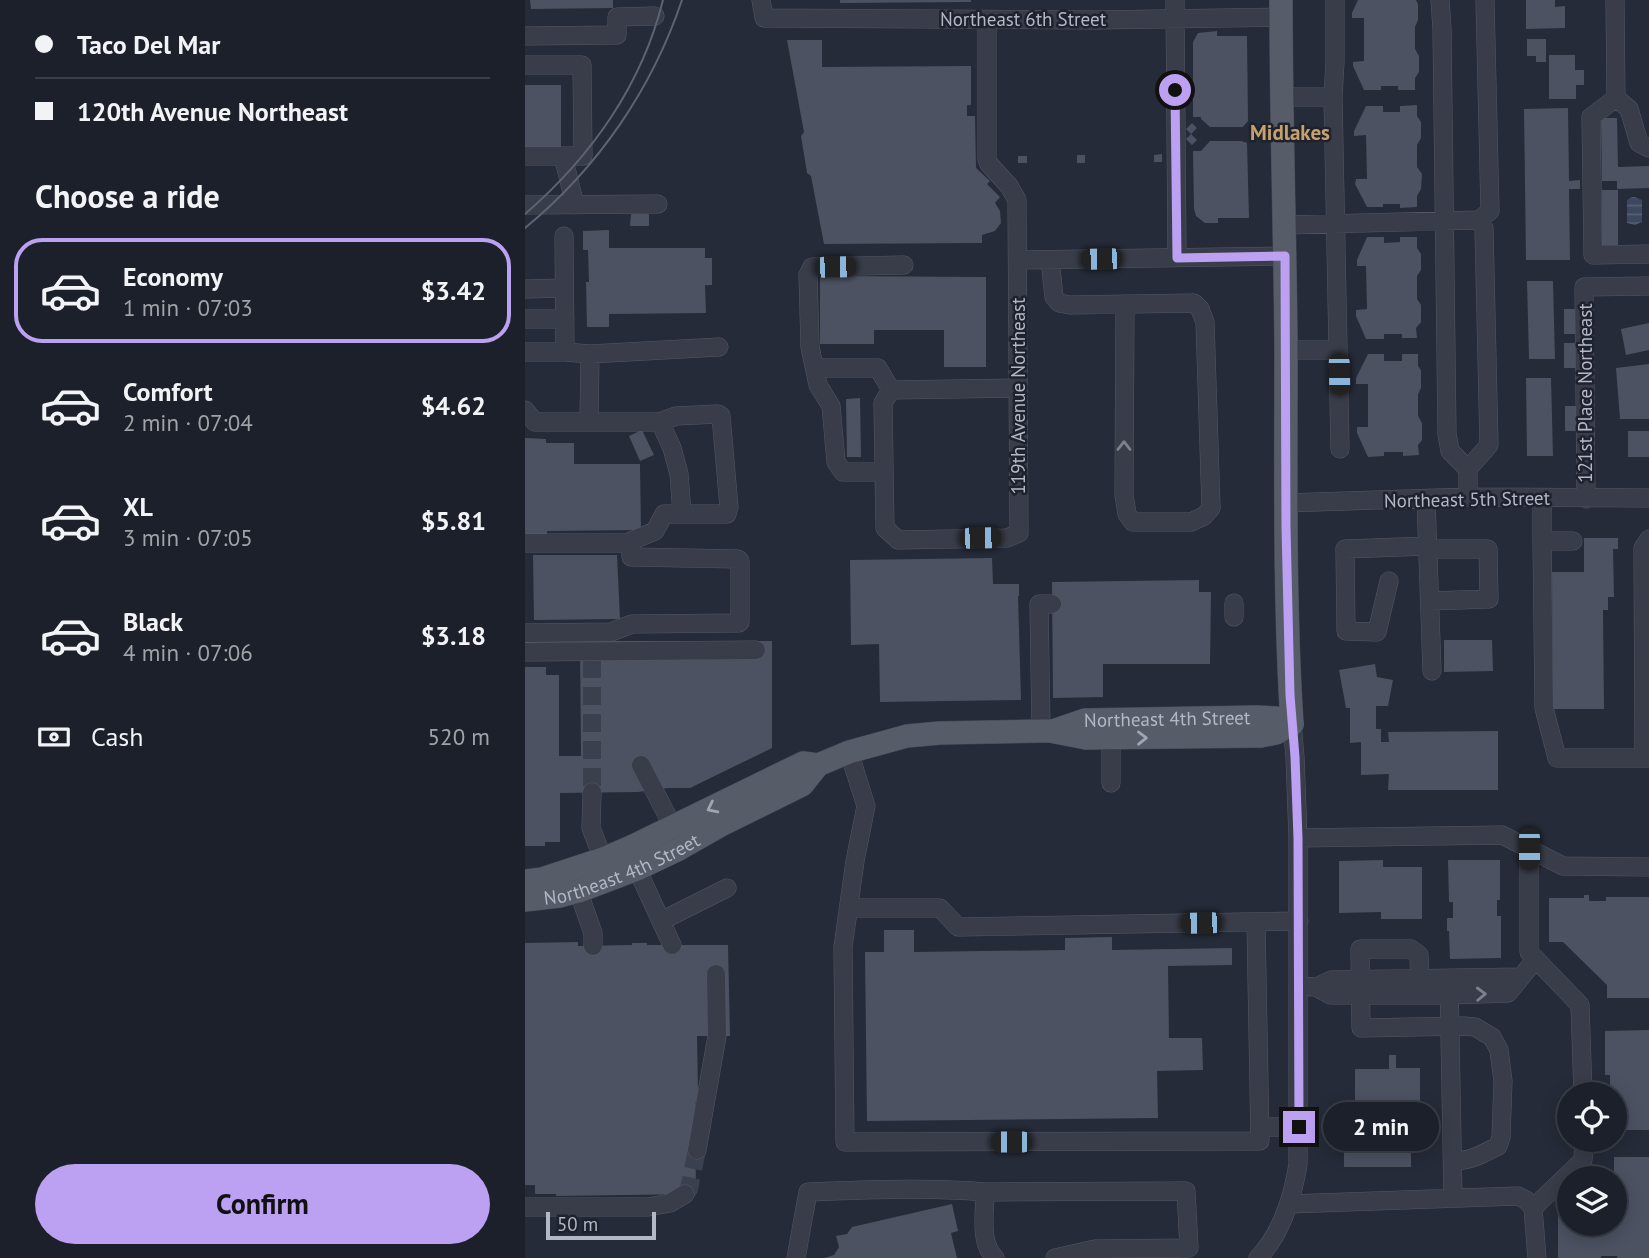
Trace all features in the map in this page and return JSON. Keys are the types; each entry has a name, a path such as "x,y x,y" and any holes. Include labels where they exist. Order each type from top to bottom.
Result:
{"main road":[{"path":"1281,8 1285,225 1285,503 1292,724"},
{"name":"Northeast 4th Street","path":"1045,732 1085,720 1257,717 1276,718 1292,724"},
{"name":"Northeast 4th Street","path":"525,900 560,896 575,880 603,859 803,763 818,765 849,752 907,736 1045,732 1111,739 1261,736 1276,733 1292,724"},
{"name":"Northeast 4th Street","path":"525,881 575,880 637,869 803,785 818,765"}],"street":[{"name":"Northeast 6th Street","path":"761,0 764,18 987,20 1175,9 1281,8"},
{"path":"1335,0 1333,97 1340,450"},
{"path":"1440,0 1443,42 1447,434 1450,452 1468,469"},
{"path":"1285,225 1479,220 1490,211 1485,0"},
{"path":"1615,0 1616,98 1629,109 1639,143 1649,148"},
{"path":"1175,9 1177,258"},
{"path":"525,36 617,35 617,17 655,16"},
{"name":"119th Avenue Northeast","path":"884,472 885,528 898,540 1007,538 1019,533 1017,200 987,159 987,20"},
{"path":"525,65 582,65 583,156 525,156"},
{"path":"1283,97 1333,97"},
{"path":"1616,98 1591,117 1593,255 1649,254"},
{"path":"563,156 575,205"},
{"path":"525,205 658,204"},
{"path":"1468,497 1468,469 1489,445 1484,228 1479,220"},
{"path":"564,236 565,352"},
{"path":"1017,260 1285,256"},
{"path":"1050,260 1054,297 1059,303 1194,303 1200,309 1205,322 1211,508 1204,516 1191,522 1133,522 1127,514 1124,495 1125,304"},
{"path":"891,390 883,403 884,472 843,472 836,462 831,406 818,385 810,347 808,275 812,267 904,265"},
{"name":"121st Place Northeast","path":"1586,499 1584,287 1649,286"},
{"path":"525,289 564,288"},
{"path":"525,319 565,319"},
{"path":"525,352 590,354 719,347"},
{"path":"1286,350 1338,350"},
{"path":"589,422 590,354"},
{"path":"815,368 878,368 891,390"},
{"path":"891,390 1018,388"},
{"path":"525,410 535,422 660,422 675,416 717,414 722,420 729,511 727,514 664,514 655,531 630,543 525,543"},
{"path":"660,422 672,448 679,474 681,514"},
{"name":"Northeast 5th Street","path":"1285,503 1468,497 1649,498"},
{"path":"1542,498 1544,708 1557,758 1647,758 1643,548 1649,539"},
{"path":"1426,499 1432,671"},
{"path":"1542,541 1573,541"},
{"path":"525,633 611,632 632,624 740,622 738,559 631,557 630,543"},
{"path":"1389,582 1377,632 1346,631 1345,549 1488,549 1489,600 1430,601"},
{"path":"1045,732 1046,642 1039,604 1052,604"},
{"path":"525,652 592,656 756,650"},
{"path":"1258,1258 1276,1233 1289,1204 1298,1164 1308,986 1299,921 1292,724"},
{"path":"1111,739 1111,783"},
{"path":"849,752 866,806 843,947 845,1143 1260,1141 1256,923"},
{"path":"641,765 673,827"},
{"path":"592,792 591,828 603,859"},
{"path":"1298,838 1502,835 1563,866 1649,867"},
{"path":"1529,849 1529,951 1580,1005 1583,1082"},
{"path":"637,869 672,945"},
{"path":"575,880 593,933 593,946"},
{"path":"661,921 727,888"},
{"path":"849,908 940,908 958,927 1299,921"},
{"path":"1420,987 1419,955 1411,949 1360,948 1361,1028 1475,1027 1492,1037 1499,1050 1503,1081 1501,1137 1498,1146 1465,1161 1453,1161"},
{"path":"1308,986 1331,980 1360,988 1449,987 1521,977 1537,959"},
{"path":"697,1150 717,1036 716,974"},
{"path":"1449,987 1453,1198"},
{"path":"1260,1127 1299,1127"},
{"path":"1533,1208 1583,1160 1583,1152"},
{"path":"796,1258 809,1192 893,1189 985,1192 1187,1191 1189,1248 1095,1249 1055,1258"},
{"path":"985,1192 985,1240 988,1251 995,1258"},
{"path":"525,1207 637,1201 648,1207 670,1203 685,1194"},
{"path":"1289,1204 1518,1196 1533,1208 1537,1258"}],"water":[{"path":"1632,197 1642,200 1642,222 1635,225 1627,223 1627,200"}],"building":[{"path":"530,0 613,0 613,8 531,9"},
{"path":"840,0 971,0 971,2 840,3"},
{"path":"1358,0 1416,0 1418,20 1415,27 1415,49 1419,56 1419,72 1415,78 1415,90 1381,86 1381,90 1364,90 1353,66 1353,62 1364,61 1364,18 1352,18"},
{"path":"1526,0 1555,0 1555,7 1565,6 1565,28 1526,29"},
{"path":"1217,31 1217,36 1247,36 1248,121 1243,127 1210,127 1201,117 1193,117 1193,42 1198,33"},
{"path":"1527,39 1546,39 1546,62 1536,62 1536,56 1527,56"},
{"path":"787,40 822,40 822,67 971,66 971,105 967,105 967,116 975,116 976,168 990,181 987,184 1000,197 995,203 1000,211 1001,223 995,231 982,235 982,243 824,244 811,176 807,173 801,136 804,132"},
{"path":"1549,55 1575,55 1575,70 1584,70 1584,85 1576,85 1576,99 1549,99"},
{"path":"525,85 561,85 561,150 525,149"},
{"path":"1417,105 1421,138 1417,145 1417,167 1422,174 1417,207 1400,208 1400,204 1383,204 1383,207 1367,207 1355,184 1356,179 1367,179 1366,135 1354,136 1366,106 1383,106 1383,112 1400,112 1400,106"},
{"path":"1568,108 1569,181 1580,180 1580,189 1569,189 1570,260 1526,260 1524,109"},
{"path":"1601,118 1617,118 1618,167 1649,166 1649,188 1617,189 1617,181 1602,181"},
{"path":"1192,123 1197,128 1191,134 1186,129"},
{"path":"1191,134 1197,140 1192,145 1186,139"},
{"path":"1210,141 1247,143 1249,218 1218,218 1218,223 1205,223 1196,216 1193,151 1201,151"},
{"path":"1162,154 1162,162 1154,162 1154,155"},
{"path":"1077,155 1085,155 1085,163 1077,163"},
{"path":"1018,156 1027,156 1027,163 1018,163"},
{"path":"1602,190 1618,190 1618,245 1602,245"},
{"path":"631,214 649,214 649,226 630,226"},
{"path":"609,230 609,248 705,248 705,258 712,258 712,285 705,285 706,313 609,314 609,327 587,327 588,250 583,250 583,231"},
{"path":"1367,237 1384,237 1384,243 1400,242 1400,237 1417,237 1417,248 1421,254 1417,299 1421,305 1421,322 1416,328 1417,338 1402,338 1402,334 1384,334 1384,339 1366,339 1356,310 1367,309 1366,266 1357,266 1357,260"},
{"path":"820,276 986,277 986,367 944,367 944,330 874,330 874,344 820,344"},
{"path":"1527,281 1553,281 1555,359 1529,359"},
{"path":"1564,309 1577,309 1577,334 1564,334"},
{"path":"1649,323 1649,350 1626,355 1621,329"},
{"path":"1564,343 1578,343 1578,368 1564,368"},
{"path":"1368,354 1384,354 1384,361 1402,361 1402,354 1418,354 1421,388 1418,394 1418,416 1422,423 1419,455 1403,456 1403,452 1384,452 1384,456 1368,457 1357,427 1368,427 1368,384 1356,384 1356,378"},
{"path":"1649,364 1649,419 1620,419 1616,368"},
{"path":"1526,378 1551,378 1553,456 1527,456"},
{"path":"860,398 861,457 847,457 846,399"},
{"path":"1565,406 1578,406 1578,431 1565,431"},
{"path":"642,430 654,455 640,461 629,436"},
{"path":"1628,431 1649,431 1649,457 1628,457"},
{"path":"525,438 546,439 546,443 574,443 574,464 640,464 641,530 547,531 547,534 525,535"},
{"path":"1584,538 1618,538 1618,549 1613,549 1614,597 1608,597 1608,610 1603,610 1604,709 1553,709 1552,572 1584,572"},
{"path":"533,555 617,555 620,619 534,620"},
{"path":"992,558 993,584 1019,584 1021,700 880,702 879,644 851,645 850,560"},
{"path":"1199,580 1199,592 1211,592 1210,664 1103,664 1103,697 1053,698 1052,582"},
{"path":"1444,640 1492,640 1493,671 1444,672"},
{"path":"580,641 772,641 772,748 690,788 560,793 560,842 545,842 545,846 525,846 525,667 546,667 546,675 559,675 559,756 581,756"},
{"path":"1375,664 1377,677 1393,680 1388,706 1376,706 1376,729 1381,729 1381,742 1389,742 1388,732 1498,731 1498,790 1388,790 1389,774 1361,775 1361,742 1350,743 1350,708 1346,708 1339,670"},
{"path":"1383,860 1383,867 1422,867 1422,919 1381,919 1381,912 1339,913 1339,861"},
{"path":"1448,860 1500,860 1500,900 1497,900 1497,916 1501,916 1501,958 1450,959 1447,918 1453,918 1453,902 1449,902"},
{"path":"1584,895 1589,895 1589,901 1606,901 1606,897 1649,897 1649,998 1607,998 1607,985 1563,942 1549,942 1549,898 1584,898"},
{"path":"884,930 914,930 914,952 1065,950 1065,938 1112,937 1112,950 1232,948 1232,965 1168,966 1169,1038 1202,1038 1203,1070 1157,1071 1158,1118 867,1121 865,952 884,952"},
{"path":"578,942 578,946 632,943 728,945 730,1036 697,1036 696,1194 556,1196 535,1194 535,1185 525,1185 525,943"},
{"path":"1649,1030 1649,1130 1627,1130 1627,1082 1610,1082 1610,1075 1605,1075 1605,1031"},
{"path":"1389,1055 1396,1055 1396,1068 1420,1068 1420,1110 1411,1110 1411,1167 1344,1167 1344,1127 1355,1127 1355,1069 1389,1069"},
{"path":"1614,1157 1649,1157 1649,1258 1558,1258 1558,1236 1627,1236 1627,1166 1614,1166"},
{"path":"952,1204 958,1231 951,1233 957,1258 824,1258 834,1255 839,1247 836,1236 847,1234 852,1227"}],"tunnel":[{"path":"592,660 592,792"},
{"path":"685,1194 689,1189 697,1150"}],"tram line":[{"path":"525,214 571,168 611,118 642,61 663,0"},
{"path":"525,228 576,180 620,125 655,65 682,0"}],"district":[{"name":"Midlakes","path":"1290,133"}],"route":[{"path":"1175,90 1177,258 1285,256 1287,602 1298,838 1299,1127"}]}
